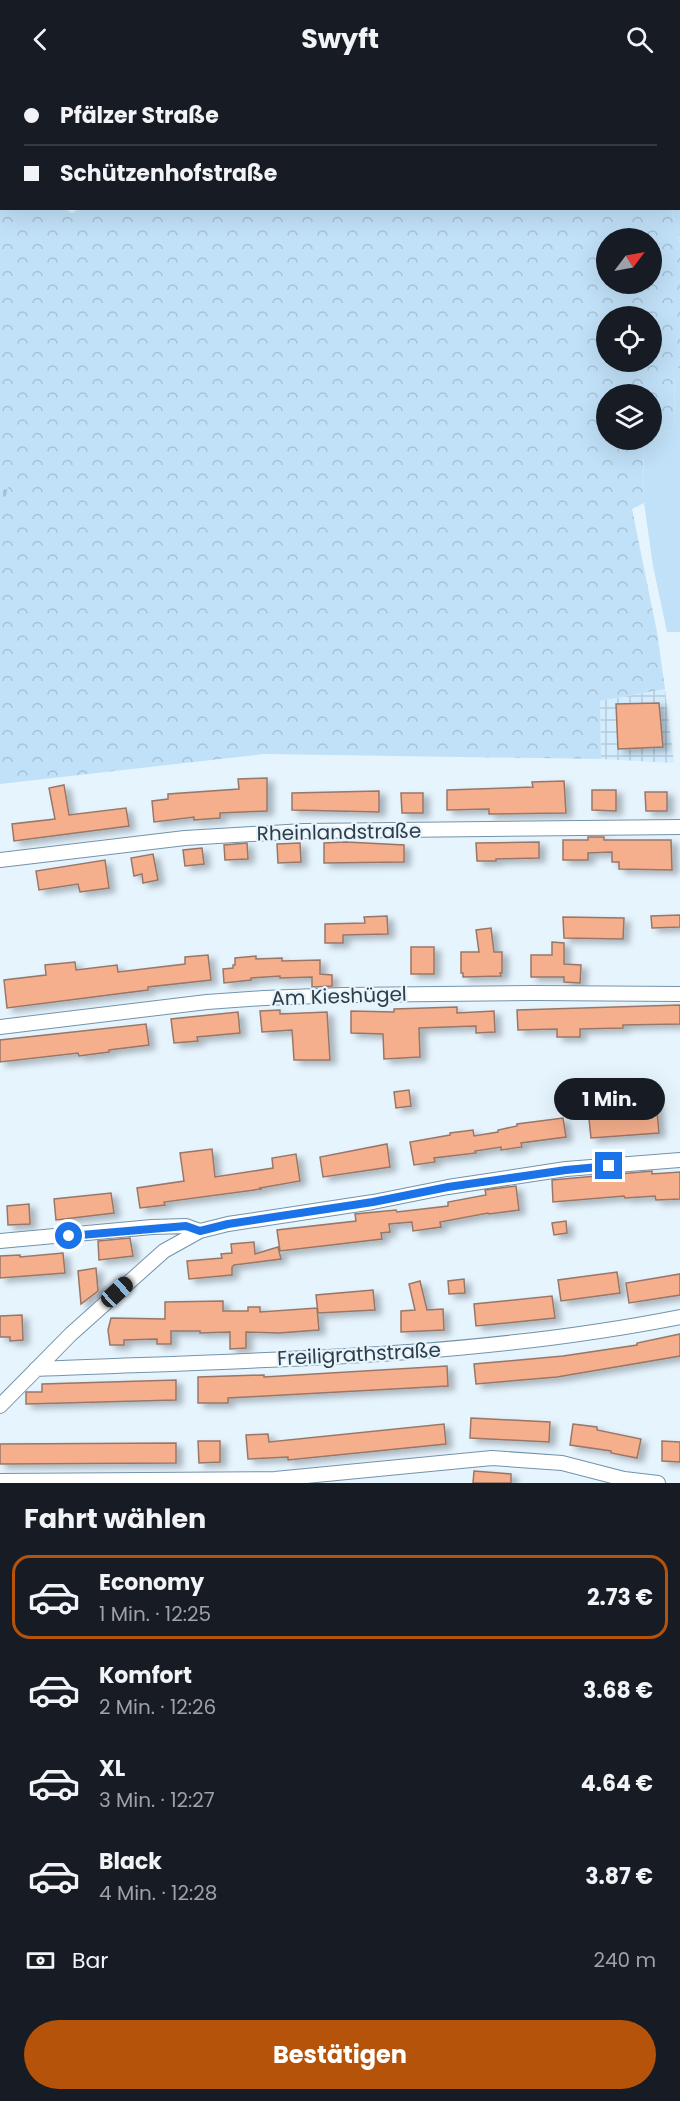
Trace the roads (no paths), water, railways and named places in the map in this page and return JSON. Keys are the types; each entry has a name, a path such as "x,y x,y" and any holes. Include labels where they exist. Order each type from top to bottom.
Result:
{"street":[{"name":"Rheinlandstraße","path":"0,860 184,838 282,832 680,827"},
{"name":"Am Kieshügel","path":"0,1027 207,1002 276,998 533,993 680,994"},
{"path":"0,1406 71,1334 164,1251 200,1231 228,1224 373,1202 459,1185 566,1170 680,1160"},
{"path":"0,1241 152,1227 186,1226 200,1231"},
{"name":"Freiligrathstraße","path":"36,1369 462,1348 548,1340 680,1317"},
{"path":"0,1481 275,1479 492,1458 562,1463 624,1479 658,1483"}]}
